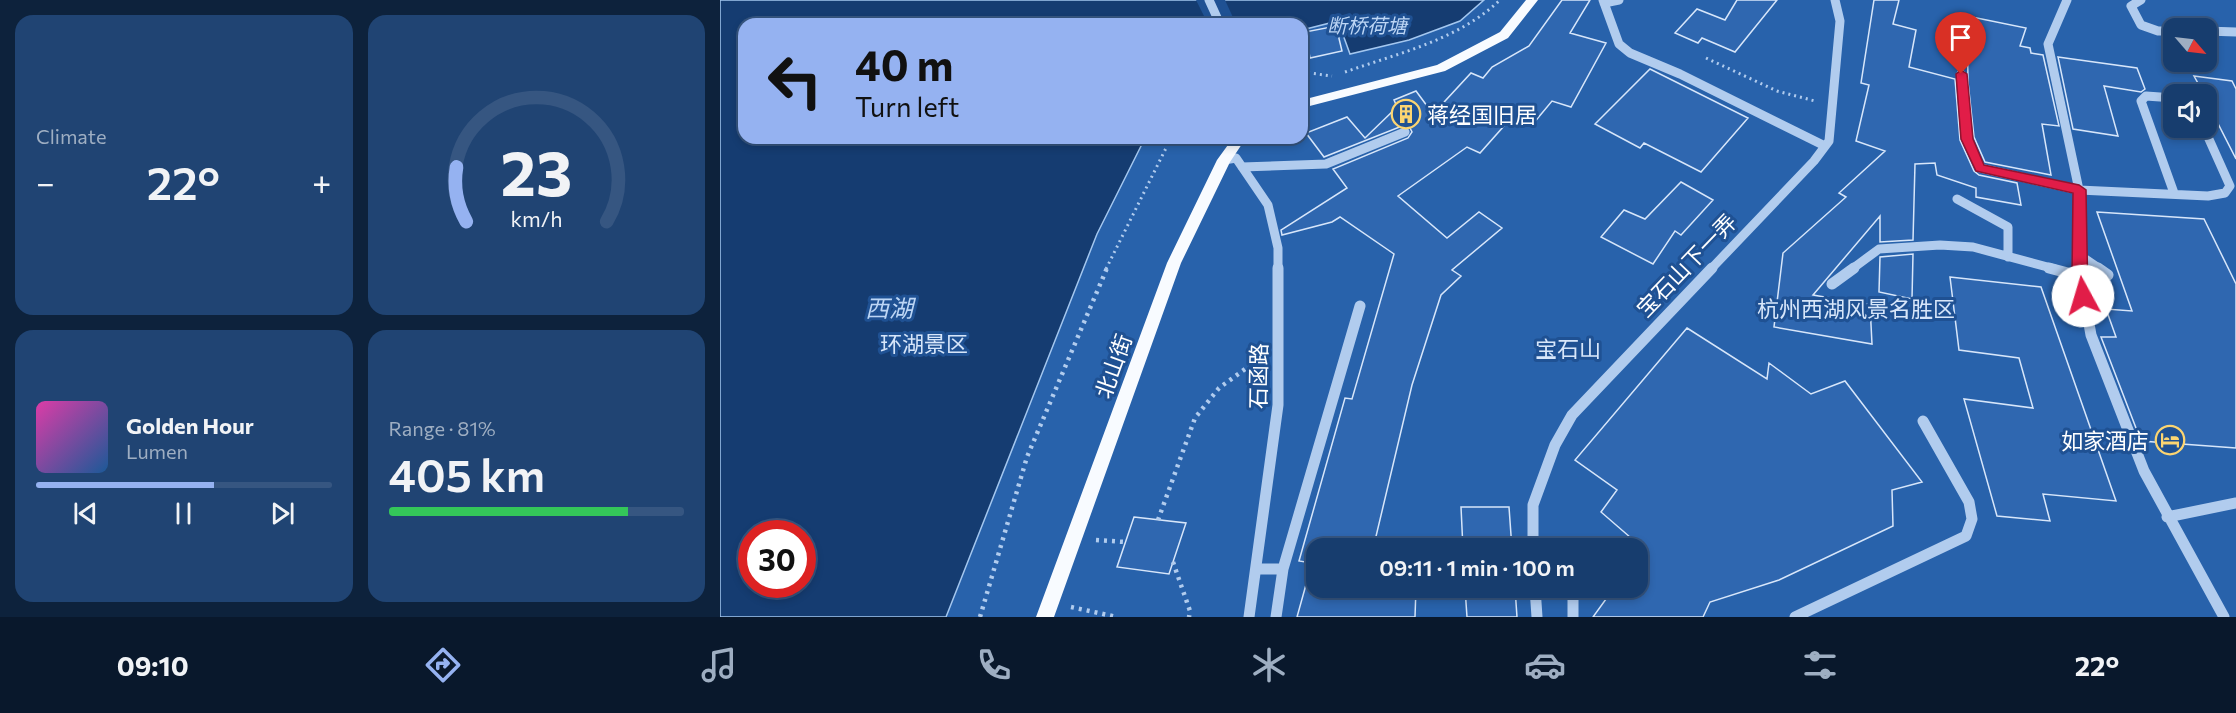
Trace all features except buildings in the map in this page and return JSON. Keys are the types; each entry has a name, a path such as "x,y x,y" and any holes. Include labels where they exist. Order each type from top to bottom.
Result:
{"main road":[{"path":"1308,102 1441,68 1504,35 1532,0"},
{"name":"北山街","path":"1048,610 1174,263 1224,160 1236,144"}],"street":[{"path":"1209,0 1217,18"},
{"path":"1619,0 1604,1 1619,44 1630,53 1725,96 1777,126 1824,146"},
{"name":"宝石山下一弄","path":"1533,538 1533,505 1555,445 1572,416 1814,161 1828,141 1834,105 1840,21 1835,0"},
{"path":"2067,0 2048,44 2079,190 2081,256 2079,276 2091,335 2144,471 2224,617"},
{"path":"2141,0 2131,6 2141,25 2163,31"},
{"path":"2217,31 2236,32"},
{"path":"1961,74 1967,139 1980,168 2079,190 2208,196 2225,193 2230,186 2208,138"},
{"path":"2163,97 2146,96 2141,101 2174,193"},
{"path":"1224,160 1236,158 1242,167 1326,164 1405,132"},
{"name":"石函路","path":"1242,167 1268,205 1278,248 1278,405 1249,617"},
{"path":"1957,199 2008,227 2008,257"},
{"path":"1832,284 1879,249 1940,245 1973,247 2079,276"},
{"path":"2081,256 2108,275"},
{"path":"1276,617 1283,569 1360,306"},
{"path":"1796,617 1966,536 1972,519 1969,502 1923,422"},
{"path":"2168,517 2236,503"},
{"path":"1256,569 1283,569"},
{"path":"1536,598 1537,617"},
{"path":"1573,598 1573,617"}],"path":[{"path":"1343,73 1458,31 1491,11 1500,0"},
{"path":"1706,58 1777,91 1834,105"},
{"path":"1308,73 1332,76"},
{"path":"980,617 1027,457 1098,285 1168,144"},
{"path":"1158,520 1195,418 1219,388 1278,348"},
{"path":"1074,538 1125,542"},
{"path":"1173,562 1190,611 1189,617"},
{"path":"1048,610 1117,617"}],"green space":[{"name":"杭州西湖风景名胜区","path":"720,0 2236,0 2236,617 720,617"}],"water":[{"name":"西湖","path":"720,0 1484,0 1460,21 1409,40 1350,54 1338,21 1308,28 1308,18 738,18 738,144 1142,144 1097,234 946,617 720,617"}],"pier":[{"path":"1196,0 1225,0 1233,18 1205,18"}],"place":[{"name":"蒋经国旧居","path":"1406,114"},
{"name":"如家酒店","path":"2170,440"}],"route":[{"path":"1961,74 1967,139 1980,168 2079,190 2081,256 2079,276 2083,296"}],"water label":[{"name":"断桥荷塘","path":"1367,25"}],"park label":[{"name":"环湖景区","path":"924,343"},
{"name":"宝石山","path":"1568,348"}]}
